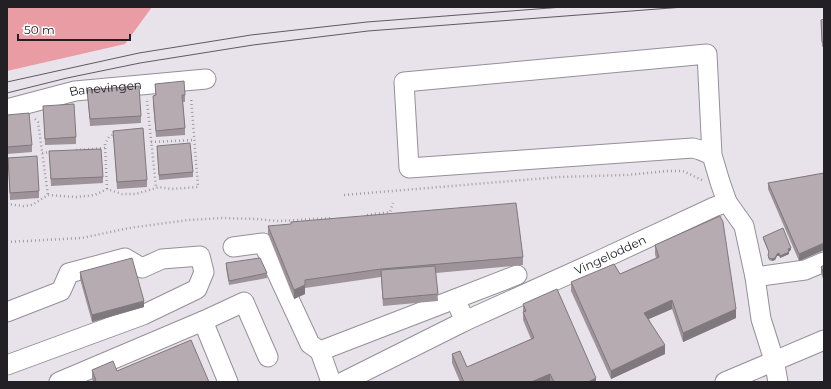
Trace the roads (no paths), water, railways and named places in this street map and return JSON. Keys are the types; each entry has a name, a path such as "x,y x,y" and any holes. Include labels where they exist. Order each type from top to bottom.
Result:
{"street":[{"path":"712,155 693,148 409,168 404,82 707,54 712,155 727,202 744,226 755,277 761,319 774,360 778,382"},
{"name":"Banevingen","path":"12,108 75,91 202,80"},
{"name":"Vingelodden","path":"343,382 465,321 727,202"},
{"path":"234,247 263,243 310,344 320,351 332,382"},
{"path":"7,312 62,291 69,273 124,258 142,268 162,258 200,256 204,272 197,289 143,315 7,364"},
{"path":"755,277 805,270 824,262"},
{"path":"320,351 517,275"},
{"path":"455,299 465,321"},
{"path":"59,382 244,302 268,357"},
{"path":"203,321 228,382"},
{"path":"725,382 824,340"}],"tram line":[{"path":"7,82 139,53 251,35 367,22 563,7"},
{"path":"7,93 67,78 140,63 253,45 368,31 684,7"}]}
